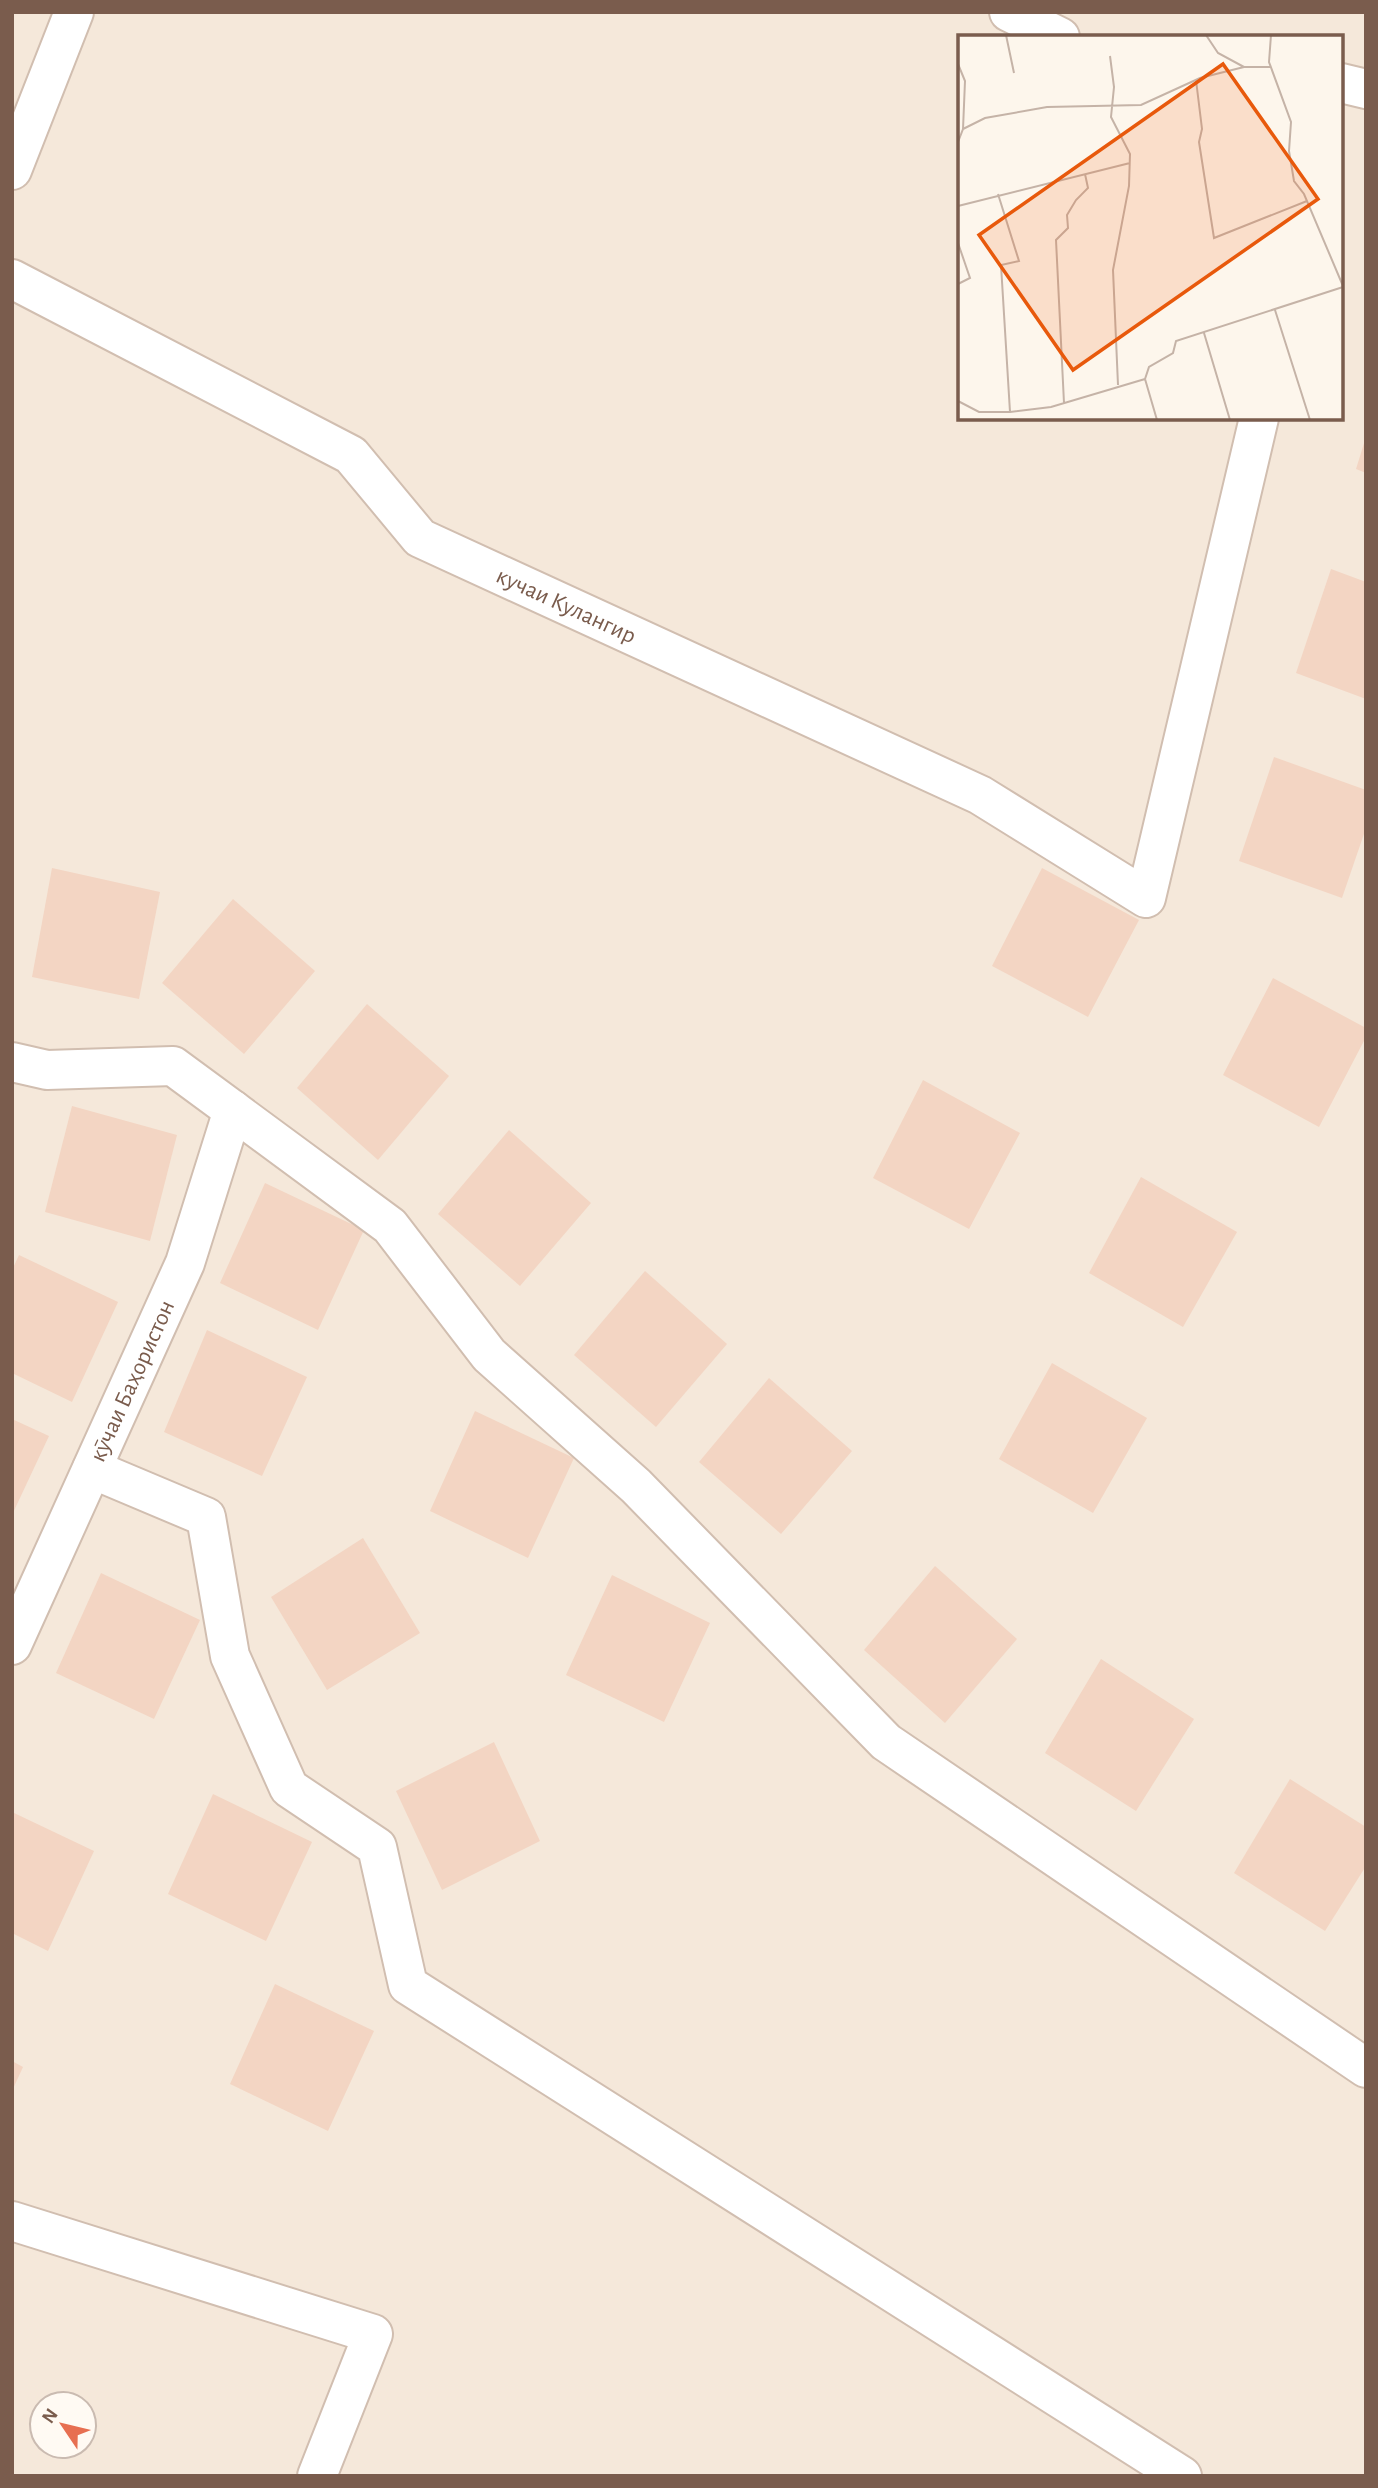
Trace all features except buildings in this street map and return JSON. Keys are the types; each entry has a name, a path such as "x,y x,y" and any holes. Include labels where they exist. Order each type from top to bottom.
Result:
{"street":[{"path":"12,170 74,12"},
{"path":"1009,12 1056,35"},
{"path":"1343,83 1366,89"},
{"name":"кучаи Кулангир","path":"12,279 351,455 420,538 980,794 1146,898 1259,420"},
{"path":"12,1062 47,1070 173,1066 390,1226 489,1355 636,1486 886,1742 1366,2068"},
{"name":"кӯчаи Баҳористон","path":"12,1645 184,1263 233,1110"},
{"path":"92,1469 206,1517 230,1656 289,1787 377,1847 408,1985 1182,2476"},
{"path":"12,2221 373,2334 317,2476"}],"shaded area":[{"path":"12,12 1366,12 1366,2476 12,2476"}]}
